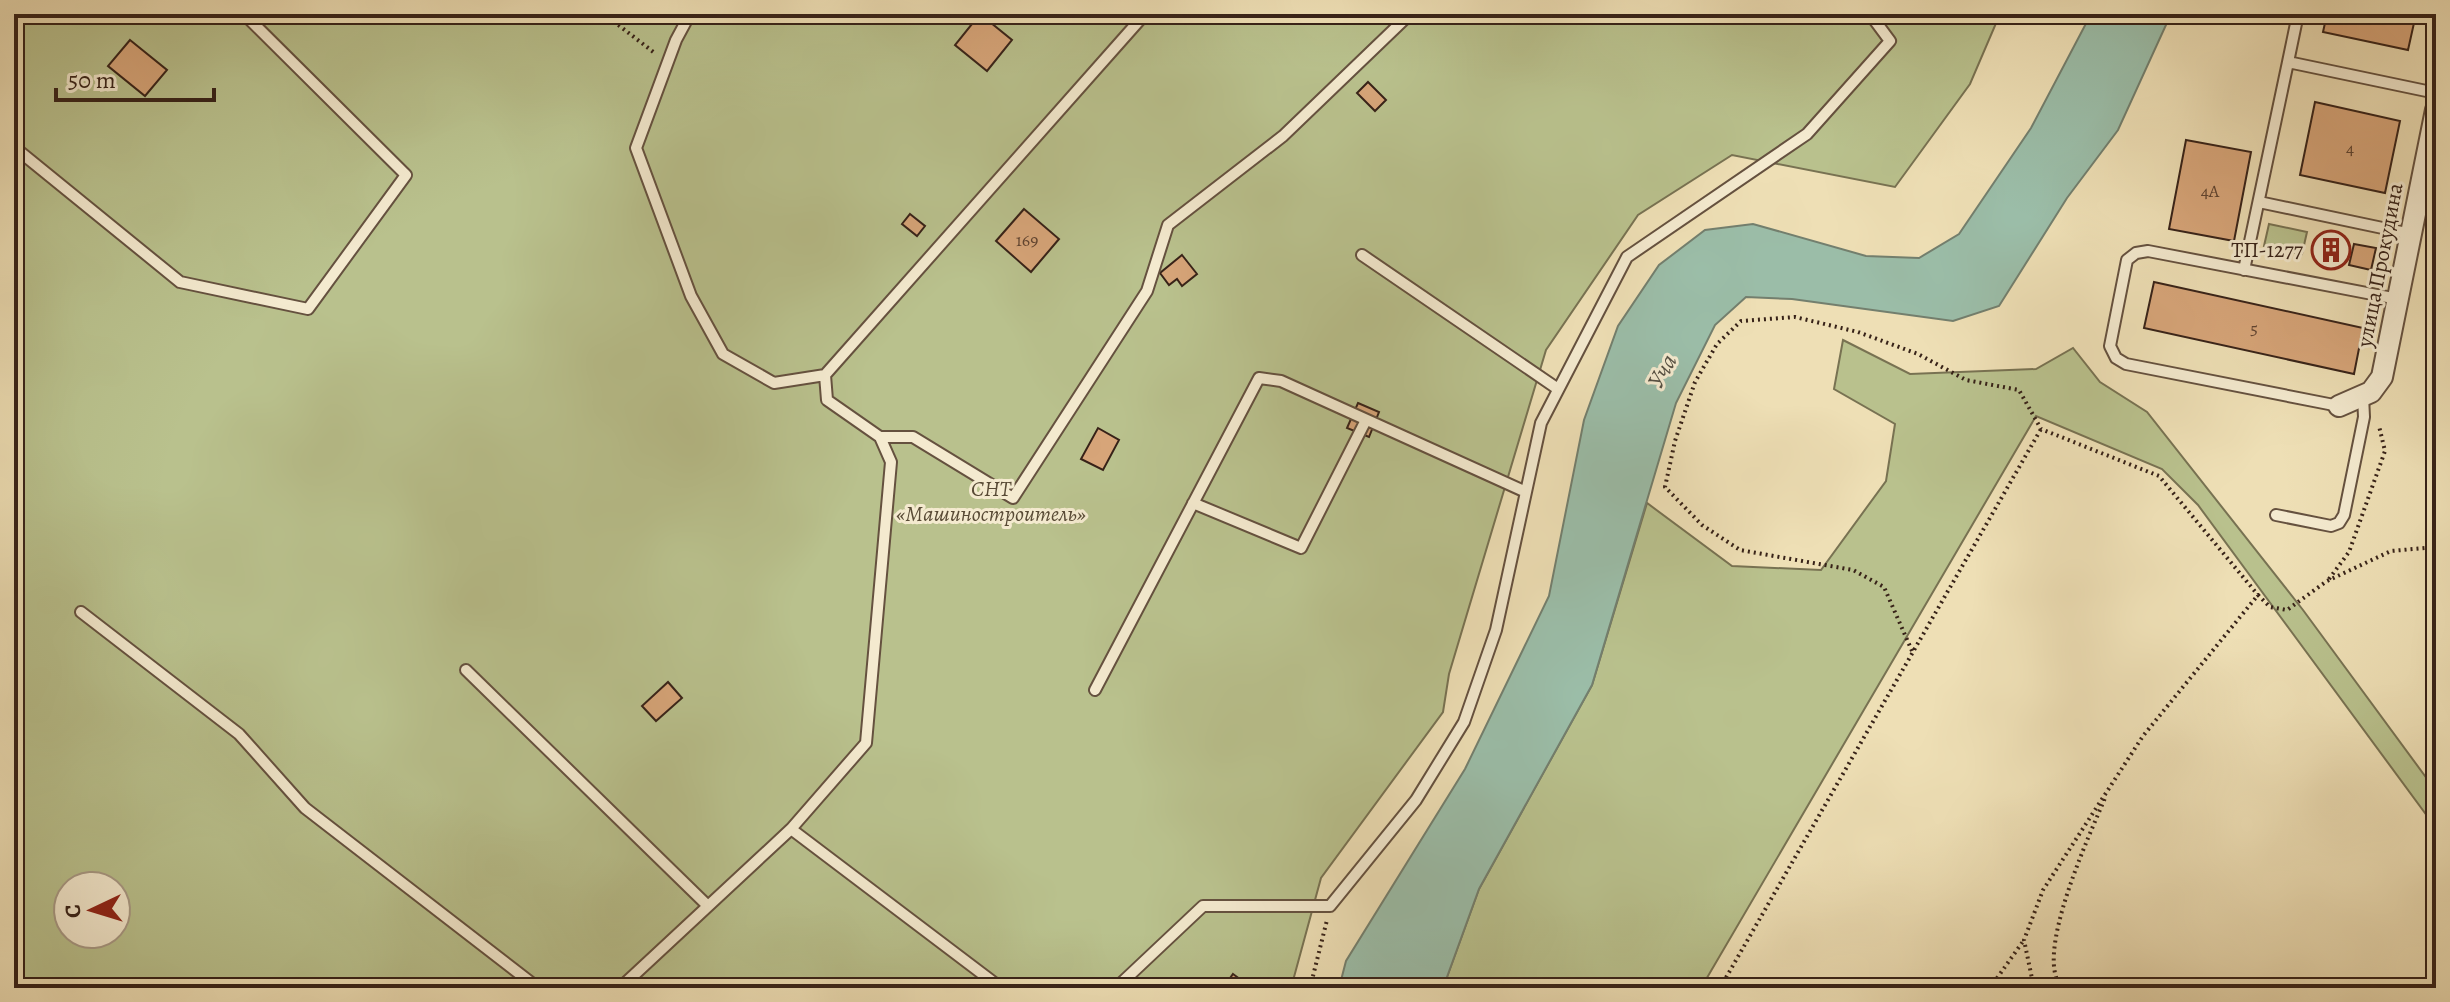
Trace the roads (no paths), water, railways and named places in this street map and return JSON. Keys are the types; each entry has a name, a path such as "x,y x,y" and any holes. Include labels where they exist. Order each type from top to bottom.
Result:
{"street":[{"name":"улица Прокудина","path":"2363,396 2371,392 2382,377 2436,110"},
{"path":"2339,406 2363,396"}],"lane":[{"path":"14,147 180,282 308,309 406,175 244,14"},
{"path":"690,14 636,148 691,296 723,354 774,383 825,375 1145,14"},
{"path":"880,437 913,437 1013,498 1147,291 1168,225 1283,136 1410,14"},
{"path":"1116,988 1203,906 1330,906 1416,800 1464,722 1496,630 1541,423 1627,257 1807,134 1890,41 1870,14"},
{"path":"2244,270 2298,14"},
{"path":"2288,62 2436,93"},
{"path":"2259,202 2411,234"},
{"path":"2339,406 2126,364 2116,358 2110,346 2127,260 2136,253 2148,251 2398,299"},
{"path":"1362,255 1558,389"},
{"path":"620,988 791,829 866,743 891,462 880,437 827,400 825,375"},
{"path":"1095,690 1259,378 1281,381 1526,492"},
{"path":"2276,515 2331,526 2339,523 2344,515 2364,417 2363,396"},
{"path":"1193,503 1301,548 1366,420"},
{"path":"81,612 239,734 305,808 538,988"},
{"path":"466,670 708,906"},
{"path":"791,829 1001,988"}],"water":[{"name":"Уча","path":"2091,14 2171,14 2118,130 2067,198 1999,306 1953,321 1792,299 1746,297 1715,325 1676,403 1592,685 1479,889 1443,988 1339,988 1346,961 1465,769 1549,596 1584,420 1618,326 1659,265 1705,230 1753,224 1866,256 1919,258 1959,234 2031,128"}],"place":[{"name":"ТП-1277","path":"2331,250"}],"park label":[{"name":"СНТ «Машиностроитель»","path":"991,502"}]}
